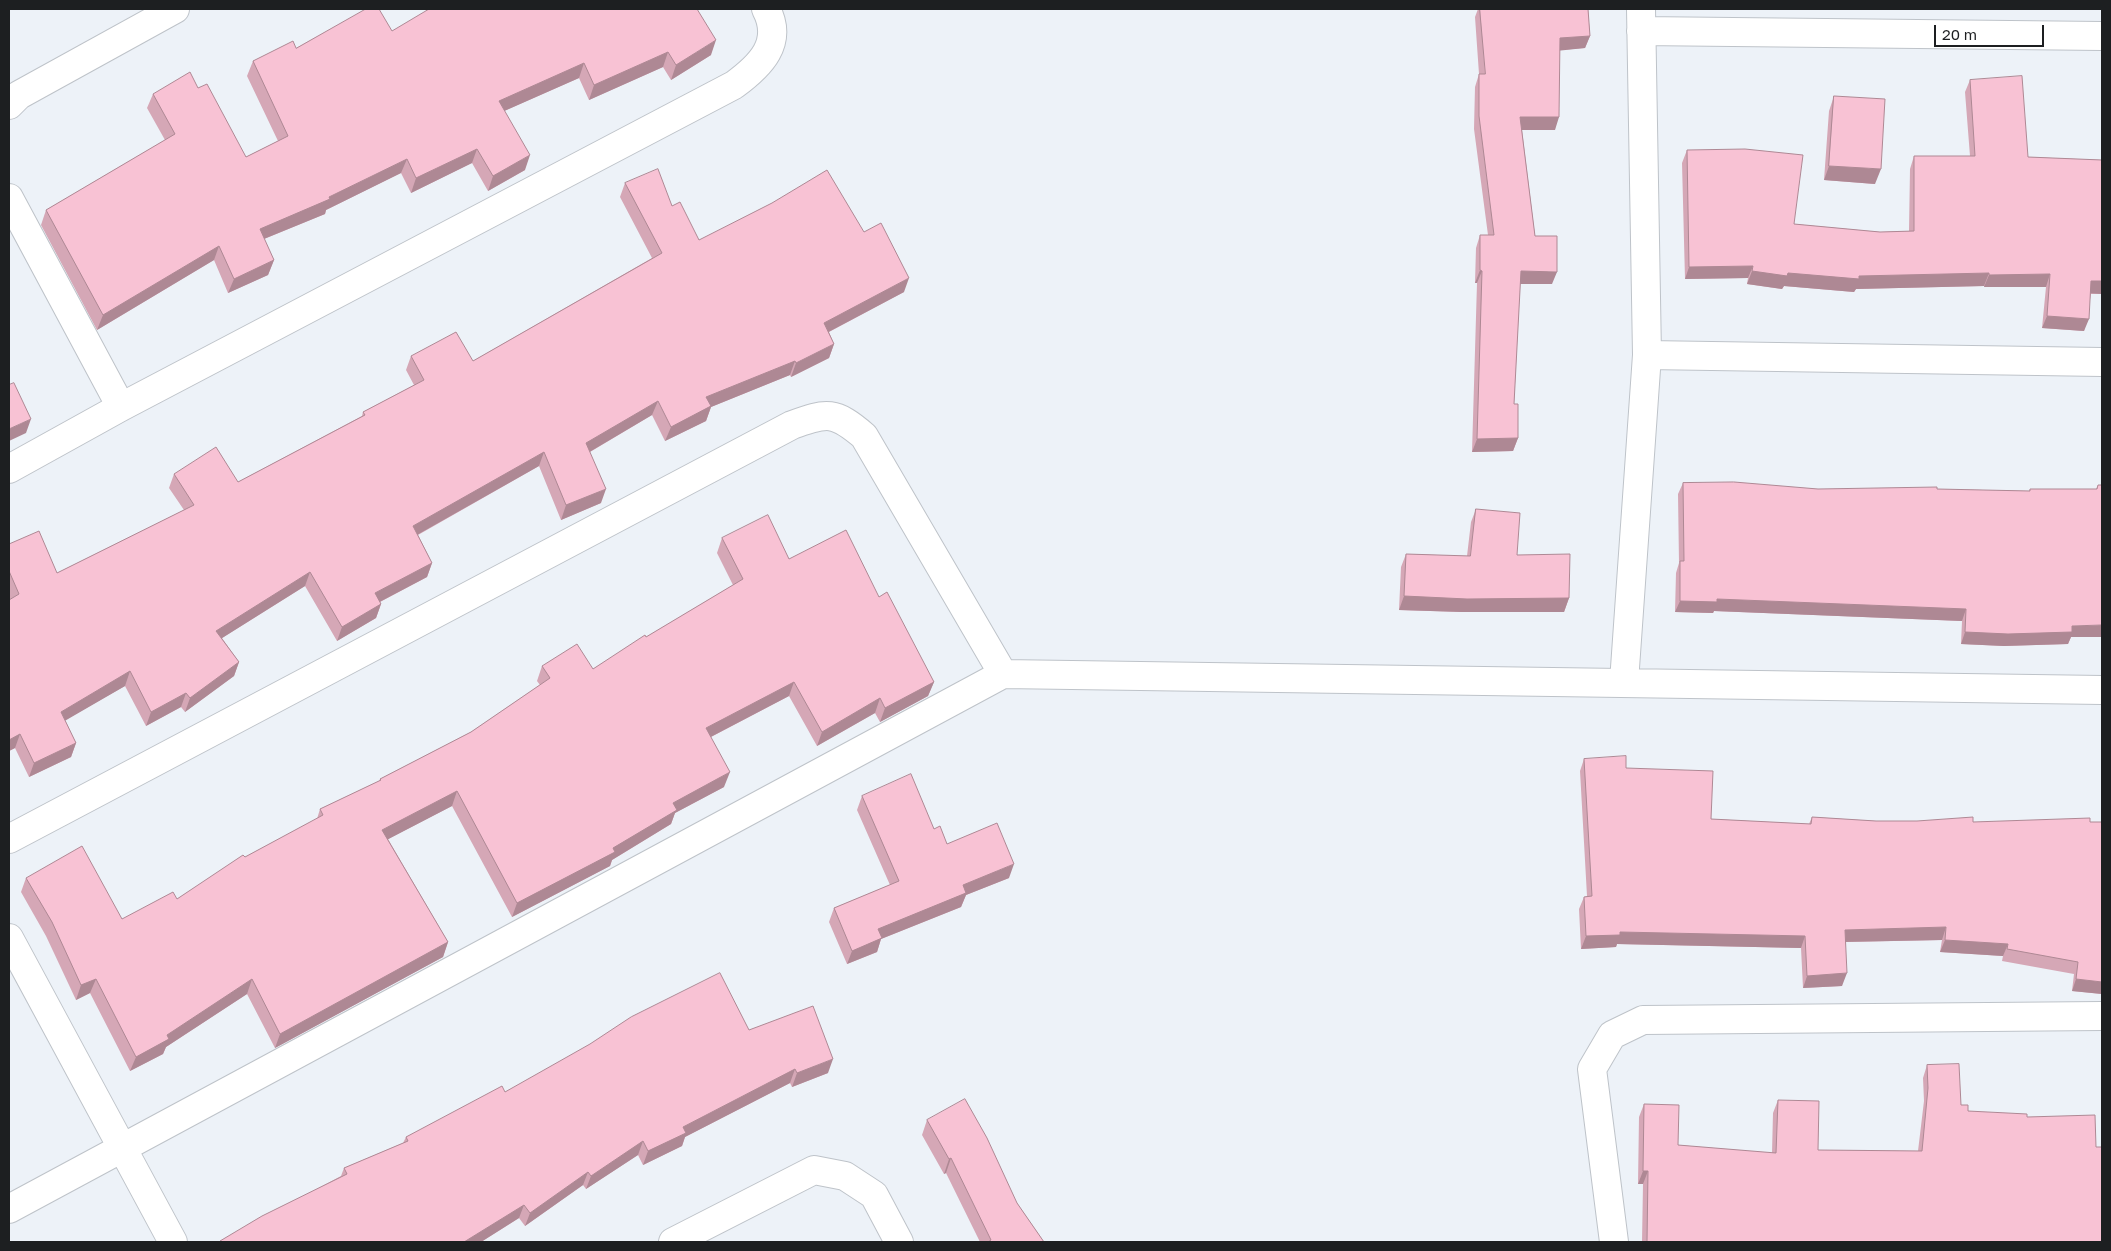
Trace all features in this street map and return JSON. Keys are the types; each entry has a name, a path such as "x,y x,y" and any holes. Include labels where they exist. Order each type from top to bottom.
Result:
{"street":[{"path":"9,105 19,95 175,9"},
{"path":"9,469 121,407 734,85 754,70 769,50 773,32 766,9"},
{"path":"1624,682 1647,355 1641,20 2102,36"},
{"path":"9,198 121,407"},
{"path":"1647,355 2102,362"},
{"path":"9,839 783,429 814,416 830,415 848,422 864,436 1003,674"},
{"path":"9,1209 1003,674 2102,690"},
{"path":"9,938 172,1242"},
{"path":"1614,1242 1592,1069 1612,1035 1643,1020 2102,1016"},
{"path":"673,1242 814,1170 845,1176 874,1195 899,1242"}],"building":[{"path":"366,9 379,9 392,31 429,9 697,9 716,40 676,65 668,52 594,85 584,63 499,101 530,155 493,176 477,149 416,178 407,159 329,197 330,199 260,229 274,260 234,279 219,246 103,315 46,210 175,134 153,94 190,72 198,88 207,84 246,157 288,136 253,61 293,41 296,48"},
{"path":"1480,9 1588,9 1590,36 1560,38 1559,117 1520,117 1535,236 1557,236 1557,272 1521,271 1514,404 1518,404 1518,438 1477,439 1482,271 1480,270 1480,235 1494,235 1479,116 1479,74 1485,74"},
{"path":"2022,76 2028,157 2102,160 2102,281 2091,281 2089,319 2047,316 2050,274 1989,275 1989,273 1859,276 1859,279 1788,273 1787,276 1752,271 1753,266 1689,267 1687,150 1745,149 1803,155 1794,224 1880,232 1914,231 1914,156 1975,156 1970,80"},
{"path":"1834,96 1885,99 1881,169 1829,166"},
{"path":"658,169 672,206 680,202 699,240 772,203 827,170 864,232 881,223 909,278 824,323 834,344 796,363 795,361 706,397 711,406 671,427 658,401 586,443 606,489 566,505 544,452 413,526 432,563 375,593 381,604 342,627 310,572 216,631 239,662 190,698 186,693 151,712 130,671 61,712 76,743 34,763 20,734 9,740 9,600 19,594 9,571 9,544 39,531 57,573 194,505 174,474 216,447 238,482 365,415 363,412 424,380 411,356 456,332 473,361 662,253 625,183"},
{"path":"14,383 31,419 9,429 9,385"},
{"path":"1734,482 1818,489 1937,487 1937,489 2030,491 2030,489 2097,489 2098,485 2102,485 2102,625 2072,626 2072,632 2008,634 1965,632 1966,609 1717,599 1717,602 1680,601 1680,561 1684,561 1683,483"},
{"path":"1476,509 1520,513 1517,555 1570,554 1569,598 1467,599 1404,596 1406,554 1470,556"},
{"path":"768,515 789,559 846,530 879,597 887,592 934,682 885,708 880,698 822,732 794,682 706,728 730,772 673,803 677,810 613,848 615,852 517,903 457,791 382,830 448,942 280,1034 252,979 167,1035 169,1039 136,1057 96,979 81,985 52,922 26,878 82,846 122,919 173,892 177,899 243,855 245,857 323,815 320,809 381,780 471,732 550,678 542,666 577,644 593,669 645,635 646,637 743,579 722,538"},
{"path":"1626,756 1626,768 1713,771 1711,819 1811,824 1812,817 1876,821 1917,821 1973,817 1973,822 2090,818 2090,822 2102,822 2102,982 2076,979 2078,962 2007,949 2008,944 1945,940 1946,927 1845,930 1847,973 1807,976 1805,936 1620,932 1620,935 1586,936 1584,897 1592,896 1584,759"},
{"path":"911,774 934,829 940,826 947,844 997,823 1014,864 963,885 966,893 878,929 882,938 852,951 834,908 899,881 862,796"},
{"path":"720,973 749,1030 813,1006 833,1059 797,1073 795,1069 683,1127 686,1133 648,1151 643,1141 591,1176 588,1172 530,1213 524,1205 464,1242 220,1241 262,1216 347,1174 344,1168 408,1141 406,1137 502,1086 505,1092 590,1044 631,1017"},
{"path":"1959,1064 1961,1105 1968,1105 1968,1111 2027,1114 2027,1117 2095,1115 2096,1147 2102,1147 2102,1242 1647,1242 1648,1171 1643,1171 1644,1104 1679,1105 1678,1145 1776,1153 1778,1100 1819,1101 1818,1150 1922,1151 1928,1088 1927,1065"},
{"path":"965,1099 987,1138 1017,1203 1044,1242 988,1242 991,1240 951,1158 949,1159 927,1120"}]}
